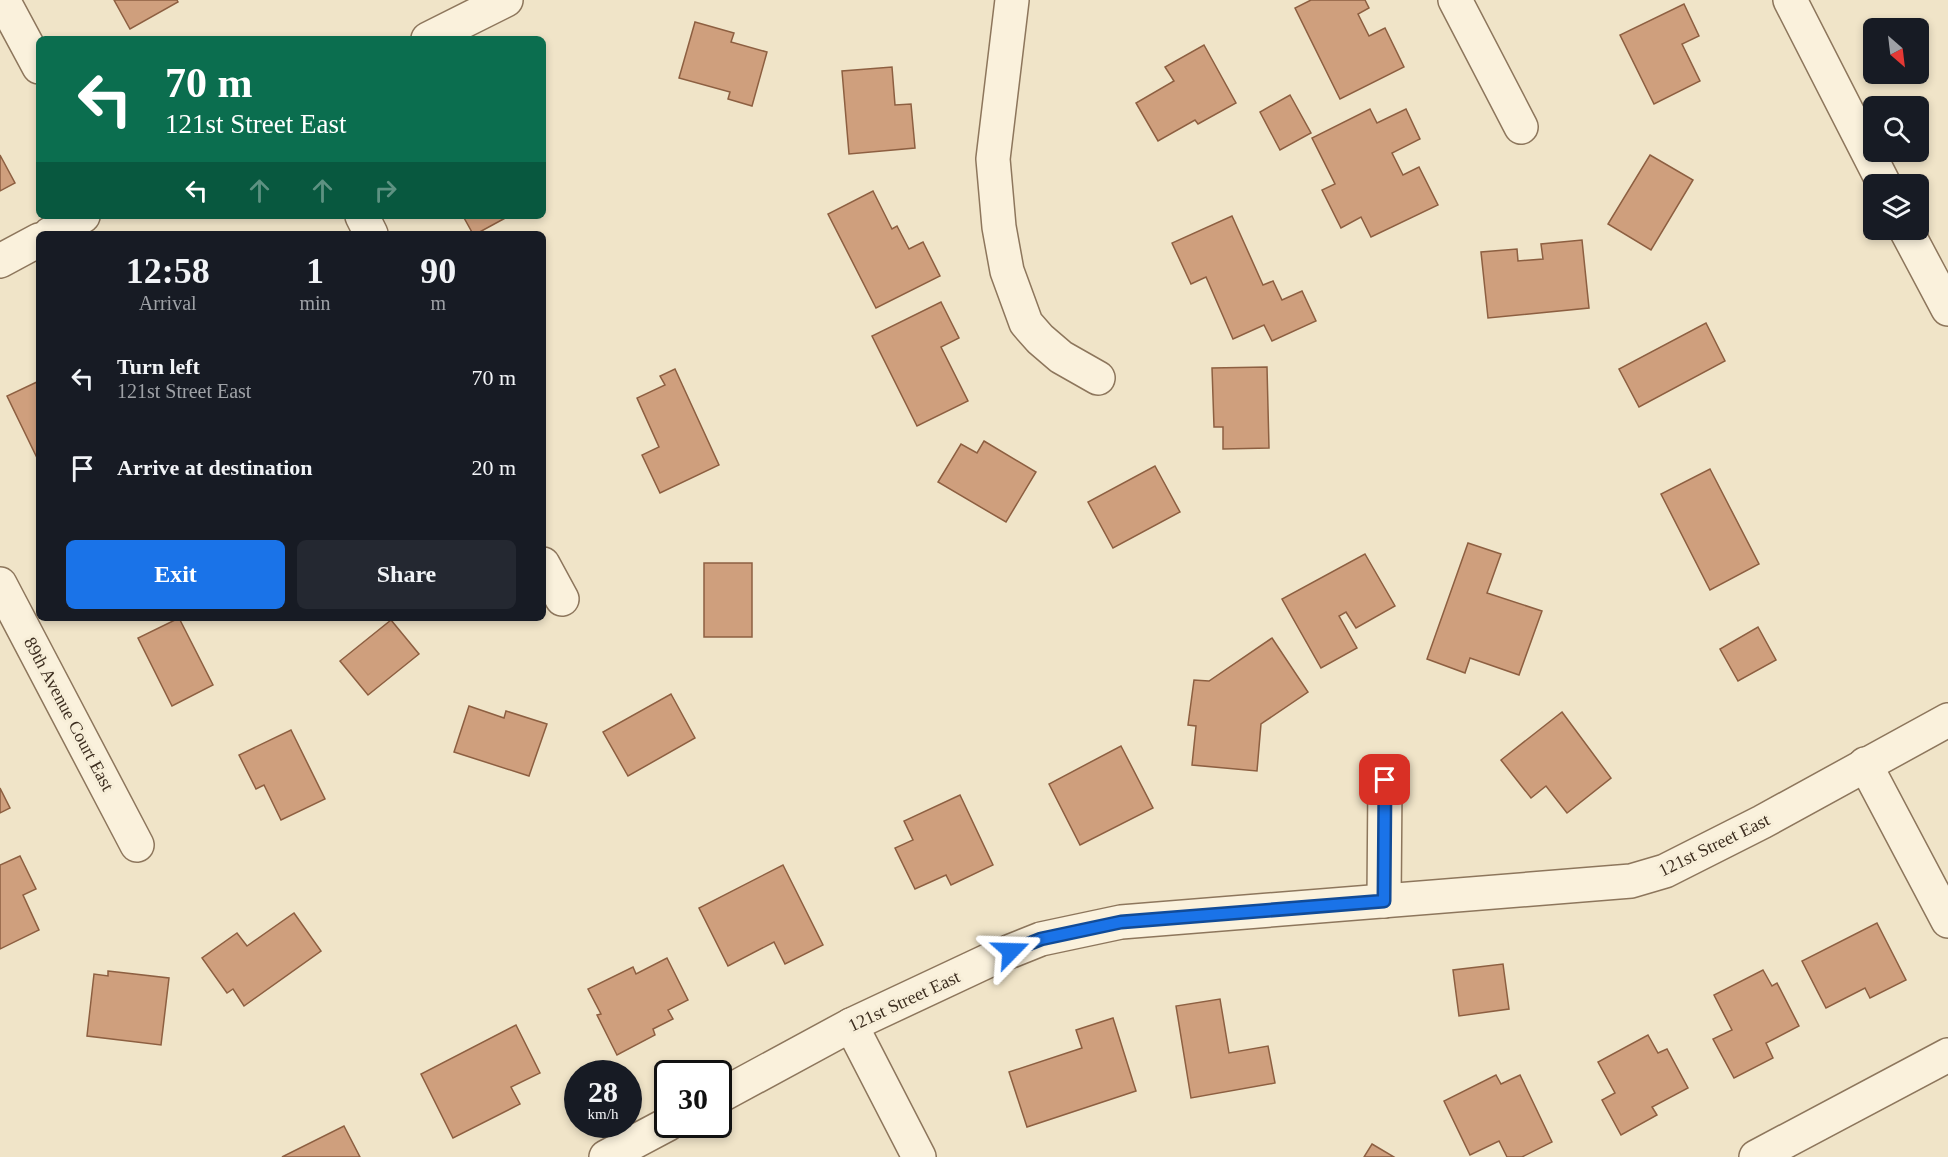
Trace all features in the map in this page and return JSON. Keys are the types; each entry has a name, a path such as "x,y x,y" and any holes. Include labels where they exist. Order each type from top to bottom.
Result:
{"street":[{"path":"3,0 36,61"},
{"path":"434,36 506,0"},
{"path":"1012,0 993,159 999,227 1007,271 1026,323 1061,357 1098,378"},
{"path":"1455,0 1521,127"},
{"path":"1790,0 1879,174"},
{"path":"56,231 78,219"},
{"path":"1917,240 1936,258 1948,309"},
{"path":"0,261 36,242"},
{"path":"546,570 562,599"},
{"name":"89th Avenue Court East","path":"0,584 137,845"},
{"name":"121st Street East","path":"732,1089 851,1025 1041,939 1121,922 1631,881 1665,871 1762,822 1948,720"},
{"path":"1865,764 1948,921"},
{"path":"1384,901 1385,780"},
{"path":"851,1025 919,1157"},
{"path":"1756,1157 1948,1055"},
{"path":"606,1157 654,1131"}],"building":[{"path":"114,0 177,0 178,2 130,29"},
{"path":"1311,0 1365,0 1369,8 1358,14 1369,36 1385,28 1404,67 1340,99 1295,8"},
{"path":"1684,4 1699,36 1682,44 1700,81 1654,104 1620,35"},
{"path":"695,22 734,33 731,42 767,52 752,106 728,99 730,92 679,78"},
{"path":"1204,45 1236,103 1198,124 1195,120 1158,141 1136,103 1174,81 1165,67"},
{"path":"892,67 895,105 911,104 915,148 849,154 842,71"},
{"path":"1290,95 1311,133 1280,150 1260,112"},
{"path":"1370,109 1377,123 1406,109 1420,139 1392,153 1403,175 1419,167 1438,205 1371,237 1361,217 1341,228 1322,190 1335,184 1312,138"},
{"path":"0,155 15,183 0,191"},
{"path":"1650,155 1693,180 1651,250 1608,224"},
{"path":"873,191 892,229 897,226 909,249 923,242 940,276 876,308 828,214"},
{"path":"1232,216 1263,285 1273,281 1282,300 1302,291 1316,321 1272,341 1264,325 1233,339 1206,277 1191,284 1172,243"},
{"path":"465,219 504,219 482,231 471,231"},
{"path":"1582,240 1589,308 1488,318 1481,252 1517,249 1518,261 1543,259 1541,244"},
{"path":"941,302 959,338 941,347 968,401 917,426 872,336"},
{"path":"1706,323 1725,361 1639,407 1619,369"},
{"path":"1267,367 1269,448 1223,449 1223,427 1214,427 1212,368"},
{"path":"675,369 719,465 660,493 642,455 659,447 637,398 665,385 660,376"},
{"path":"36,382 36,456 7,396"},
{"path":"984,441 1036,472 1006,522 938,482 961,444 977,453"},
{"path":"1155,466 1180,512 1113,548 1088,502"},
{"path":"1710,469 1759,564 1710,590 1661,494"},
{"path":"1468,543 1501,554 1487,593 1542,611 1519,675 1470,658 1465,673 1427,659"},
{"path":"1365,554 1395,606 1356,628 1346,612 1339,616 1357,648 1321,668 1282,599"},
{"path":"704,563 752,563 752,637 704,637"},
{"path":"173,621 181,621 213,685 172,706 138,638"},
{"path":"390,621 419,654 368,695 340,661"},
{"path":"1758,627 1776,660 1738,681 1720,649"},
{"path":"1272,638 1308,692 1261,724 1257,771 1192,765 1196,726 1188,725 1194,680 1209,681"},
{"path":"671,694 695,738 628,776 603,732"},
{"path":"469,706 504,718 506,711 547,724 529,776 454,752"},
{"path":"1562,712 1611,778 1567,813 1546,786 1531,798 1501,760"},
{"path":"291,730 325,799 281,820 264,785 256,789 239,755"},
{"path":"1121,746 1153,808 1080,845 1049,784"},
{"path":"0,788 10,808 0,813"},
{"path":"960,795 993,865 951,885 946,875 915,889 895,848 913,840 904,821"},
{"path":"20,856 36,889 23,895 39,930 0,949 0,865"},
{"path":"783,865 823,945 785,964 774,942 728,966 699,908"},
{"path":"294,913 321,951 244,1006 233,989 227,993 202,958 237,933 247,946"},
{"path":"1877,923 1906,980 1870,998 1865,988 1826,1008 1802,961"},
{"path":"667,958 688,1000 668,1010 673,1019 653,1029 655,1035 617,1055 597,1015 601,1014 588,989 633,967 636,974"},
{"path":"1503,964 1509,1009 1459,1016 1453,970"},
{"path":"1763,970 1772,986 1777,983 1799,1026 1766,1043 1773,1058 1734,1078 1713,1039 1732,1030 1714,995"},
{"path":"108,971 169,978 161,1045 87,1036 94,974 108,976"},
{"path":"1220,999 1229,1053 1268,1046 1275,1083 1191,1098 1176,1006"},
{"path":"1113,1018 1136,1091 1027,1127 1009,1072 1082,1048 1076,1030"},
{"path":"516,1025 540,1073 511,1087 520,1104 453,1138 421,1074"},
{"path":"1648,1035 1658,1053 1667,1049 1688,1088 1652,1107 1657,1115 1621,1135 1602,1100 1615,1093 1598,1062"},
{"path":"1496,1075 1501,1084 1520,1075 1552,1142 1522,1157 1507,1157 1499,1141 1470,1155 1444,1101"},
{"path":"344,1126 360,1157 282,1157"},
{"path":"1372,1144 1394,1157 1364,1157"}],"route":[{"path":"1011,951 1041,939 1121,922 1384,901 1385,780"}]}
